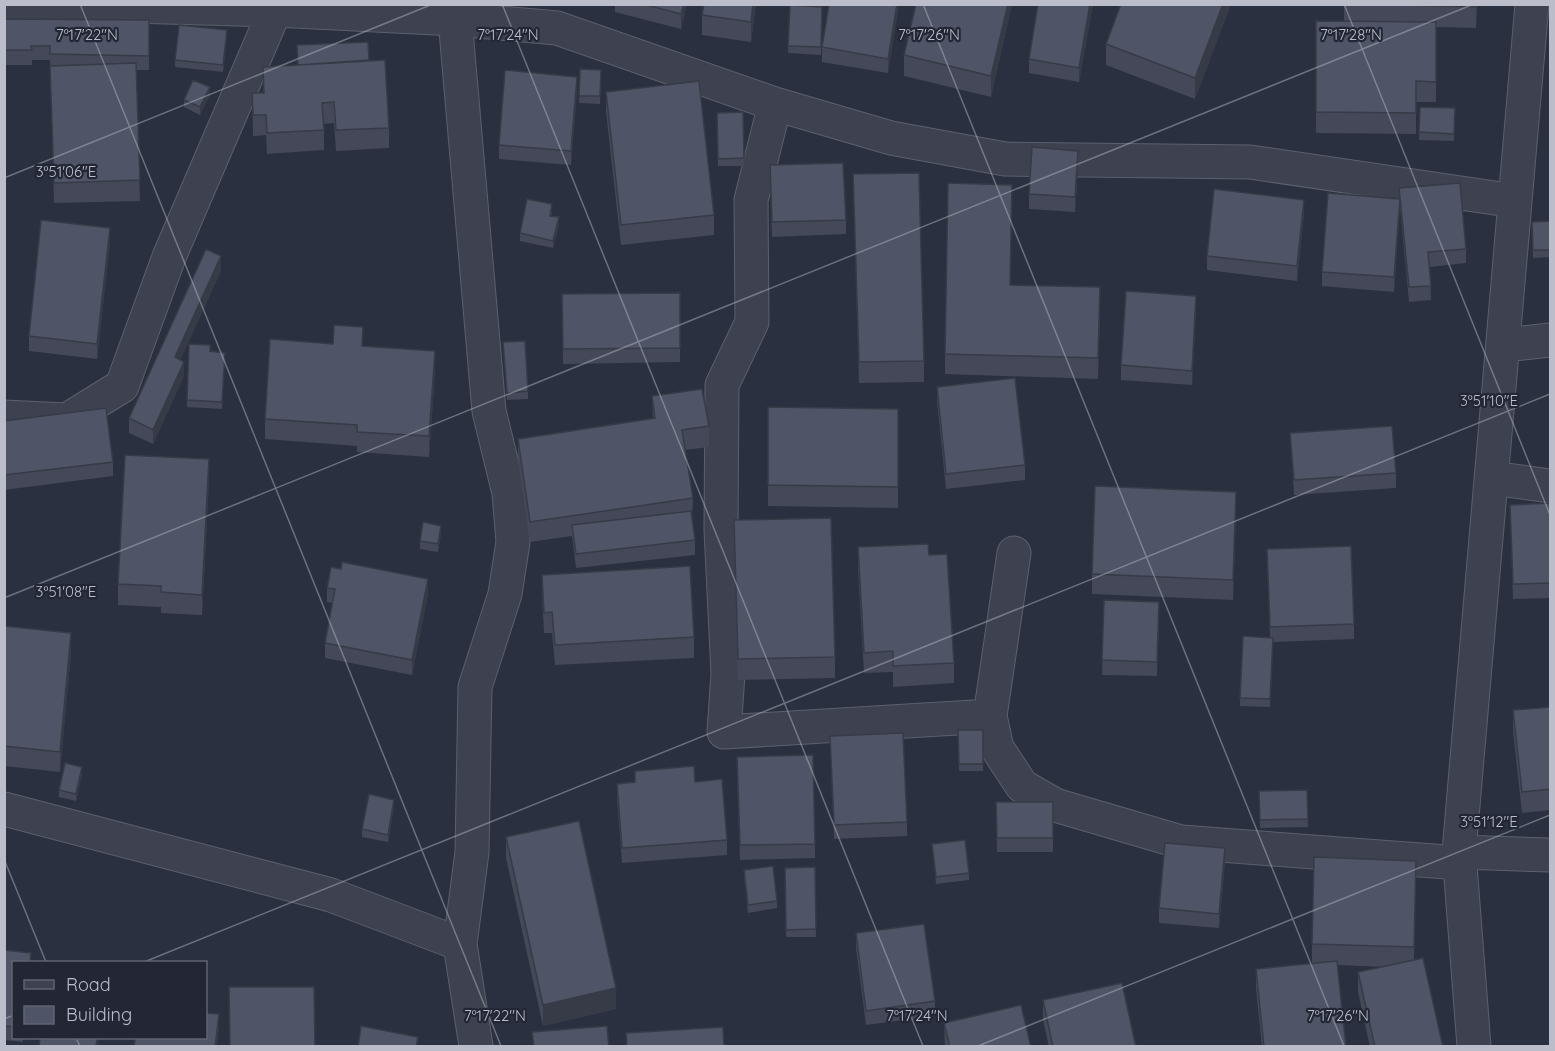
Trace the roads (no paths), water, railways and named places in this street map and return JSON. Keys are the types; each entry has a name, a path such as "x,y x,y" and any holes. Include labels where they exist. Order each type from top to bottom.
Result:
{"street":[{"path":"1474,1047 1460,858 1532,4"},
{"path":"4,5 275,10 455,20 560,16 775,104 891,138 1005,159 1250,162 1515,201"},
{"path":"4,417 67,420 122,386 169,257 275,10"},
{"path":"455,20 489,411 509,493 513,542 505,594 476,687 472,852 460,944 476,1047"},
{"path":"775,104 751,200 752,322 722,385 721,530 728,674 723,732 990,716"},
{"path":"1504,345 1551,340"},
{"path":"1492,478 1551,486"},
{"path":"1014,553 990,716 997,748 1022,786 1055,805 1181,842 1460,858 1551,855"},
{"path":"4,809 331,895 460,944"}]}
